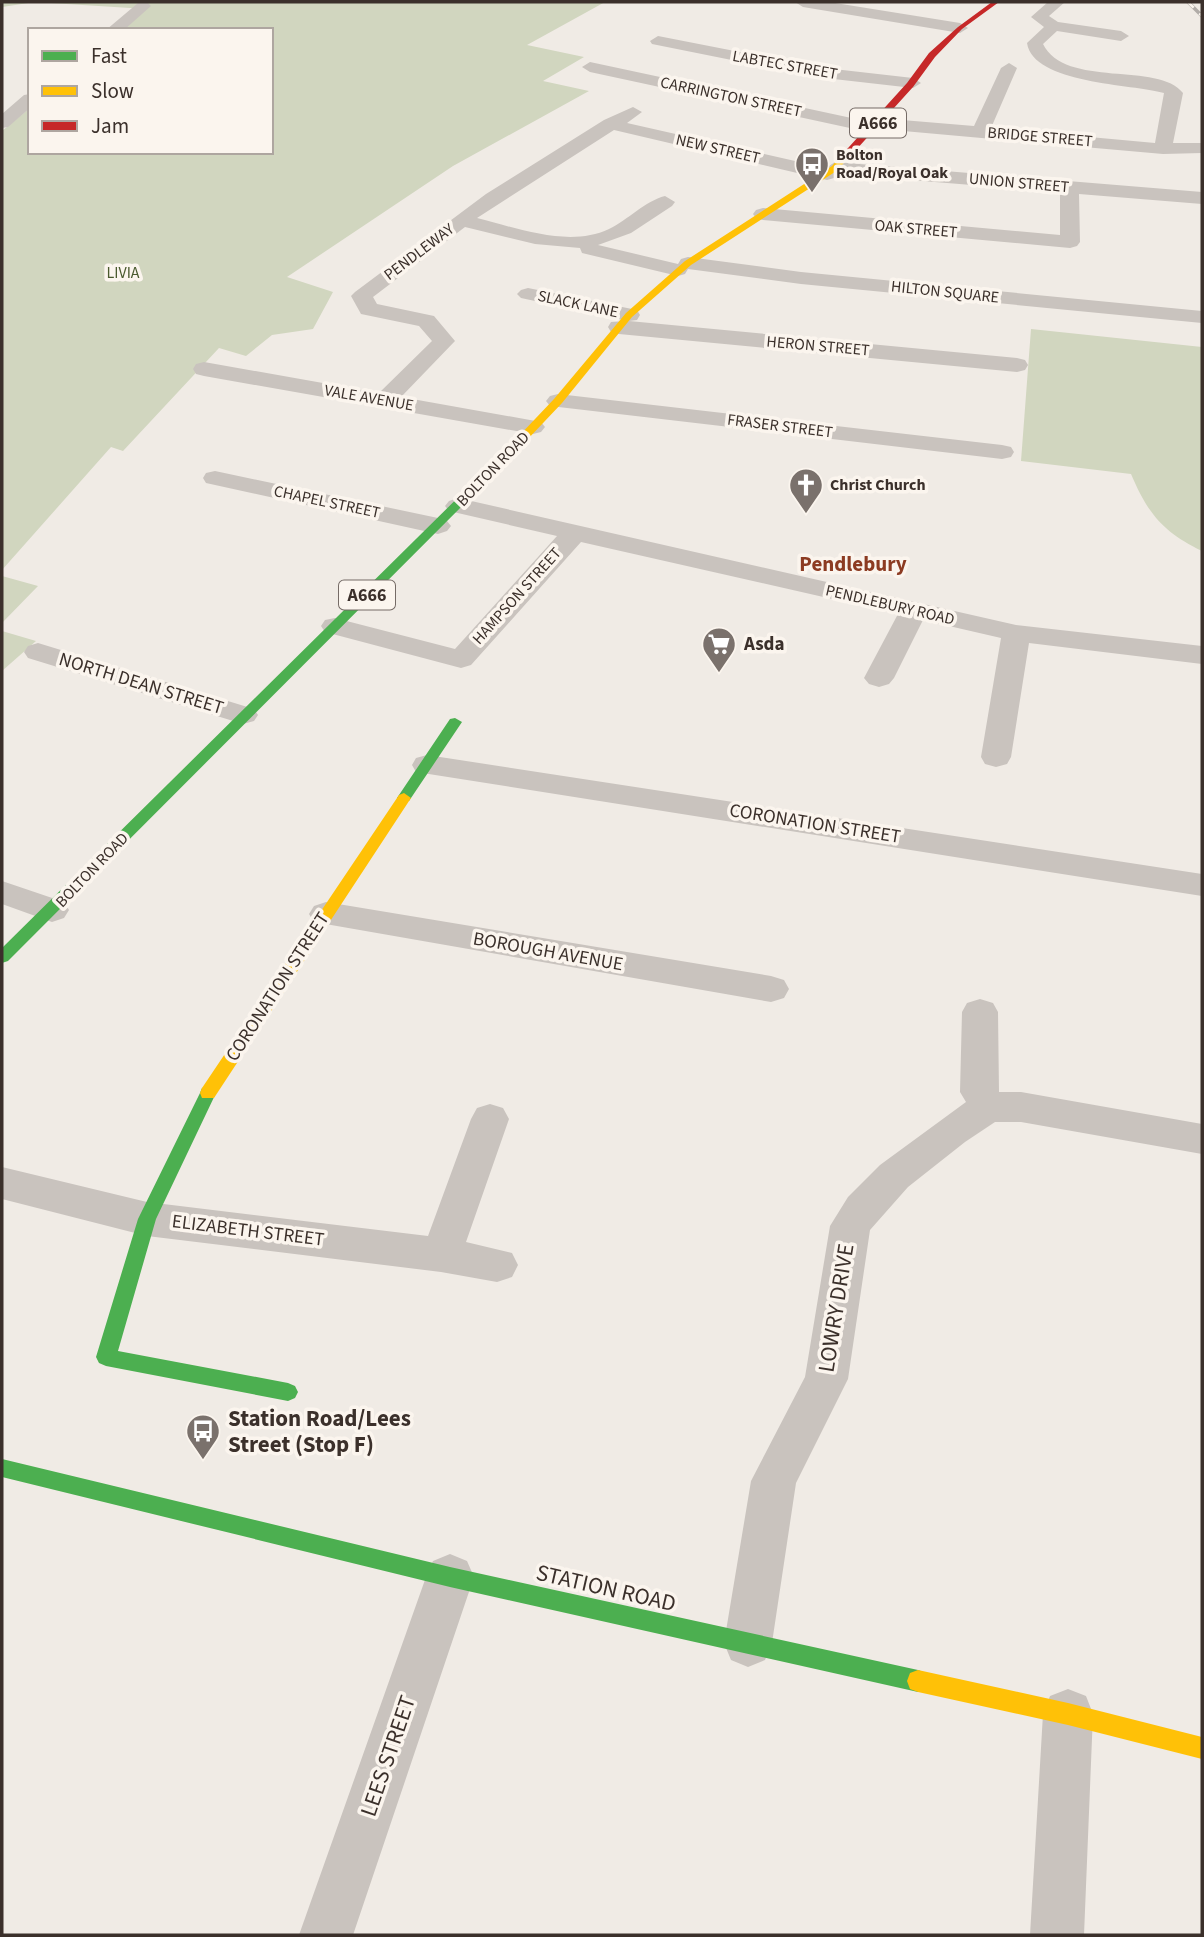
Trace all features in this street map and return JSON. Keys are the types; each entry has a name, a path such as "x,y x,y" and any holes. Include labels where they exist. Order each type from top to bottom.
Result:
{"main road":[{"name":"BOLTON ROAD","path":"2,957 52,910 243,715 458,506 558,401 624,321 683,267 831,171 913,83 932,55 960,27 996,2"},
{"name":"CORONATION STREET","path":"288,1392 106,1357 146,1219 210,1090 455,722"},
{"name":"STATION ROAD","path":"2,1468 450,1577 1068,1714 1202,1748"}],"street":[{"path":"803,2 960,27"},
{"path":"1057,2 1039,17 1041,20 1054,26 1122,36"},
{"path":"116,28 143,6"},
{"path":"1054,26 1035,43 1036,49 1051,61 1086,77 1159,86 1174,93 1163,149"},
{"name":"LABTEC STREET","path":"659,41 816,72 913,83"},
{"name":"CARRINGTON STREET","path":"590,67 875,125"},
{"path":"980,132 1009,68"},
{"path":"2,122 28,101"},
{"name":"PENDLEWAY","path":"385,400 444,341 426,321 369,309 362,296 461,219 633,112"},
{"name":"NEW STREET","path":"610,124 831,171"},
{"name":"BRIDGE STREET","path":"875,125 1163,149 1202,148"},
{"name":"UNION STREET","path":"831,171 1202,198"},
{"name":"OAK STREET","path":"763,214 1070,242 1069,187"},
{"path":"461,219 548,240 583,242 611,236 665,202"},
{"name":"HILTON SQUARE","path":"589,249 683,267 1202,317"},
{"name":"SLACK LANE","path":"528,294 624,321"},
{"name":"HERON STREET","path":"624,321 1017,365"},
{"name":"VALE AVENUE","path":"204,369 533,427"},
{"name":"FRASER STREET","path":"558,401 1002,452"},
{"name":"CHAPEL STREET","path":"215,478 438,526"},
{"name":"PENDLEBURY ROAD","path":"458,506 1016,633 1202,655"},
{"name":"HAMPSON STREET","path":"335,626 461,659 574,534"},
{"path":"879,678 914,610"},
{"path":"996,757 1016,633"},
{"name":"NORTH DEAN STREET","path":"38,652 243,715"},
{"name":"CORONATION STREET","path":"427,765 1202,884"},
{"path":"2,892 52,910"},
{"name":"BOROUGH AVENUE","path":"326,914 771,989"},
{"path":"981,1012 979,1091 988,1107 1021,1107 1202,1139"},
{"name":"LOWRY DRIVE","path":"747,1643 774,1481 826,1379 850,1226 860,1208 880,1188 988,1107"},
{"path":"441,1255 490,1119"},
{"name":"ELIZABETH STREET","path":"2,1183 146,1219 441,1255 497,1265"},
{"name":"LEES STREET","path":"326,1935 450,1577"},
{"path":"1058,1935 1068,1714"}],"green space":[{"path":"2,2 35,2 2,7"},
{"name":"LIVIA","path":"35,2 605,2 527,45 584,57 543,81 589,91 453,166 287,277 333,292 313,329 272,335 246,356 219,348 123,451 111,447 2,570 2,131 28,110 28,154 273,154 273,28 125,28 146,9"},
{"path":"1031,329 1202,347 1202,551 1177,537 1158,520 1131,474 1021,461"},
{"path":"2,576 38,586 2,623"},
{"path":"2,631 36,641 2,671"}],"railway":[{"path":"1188,2 1202,16"}],"traffic: fast":[{"path":"2,957 503,459"},
{"path":"404,798 455,722"},
{"path":"208,1093 147,1219 106,1357 288,1392"},
{"path":"2,1468 450,1577 918,1681"}],"traffic: slow":[{"path":"503,459 558,401 629,315 688,263 835,168 842,160"},
{"path":"208,1093 404,798"},
{"path":"918,1681 1068,1714 1202,1748"}],"traffic: jam":[{"path":"842,160 910,85 932,55 960,28 996,2"}],"place":[{"name":"Bolton Road/Royal Oak","path":"812,194"},
{"name":"Christ Church","path":"806,515"},
{"name":"Asda","path":"719,674"},
{"name":"Station Road/Lees Street (Stop F)","path":"203,1461"}],"district":[{"name":"Pendlebury","path":"853,564"}]}
